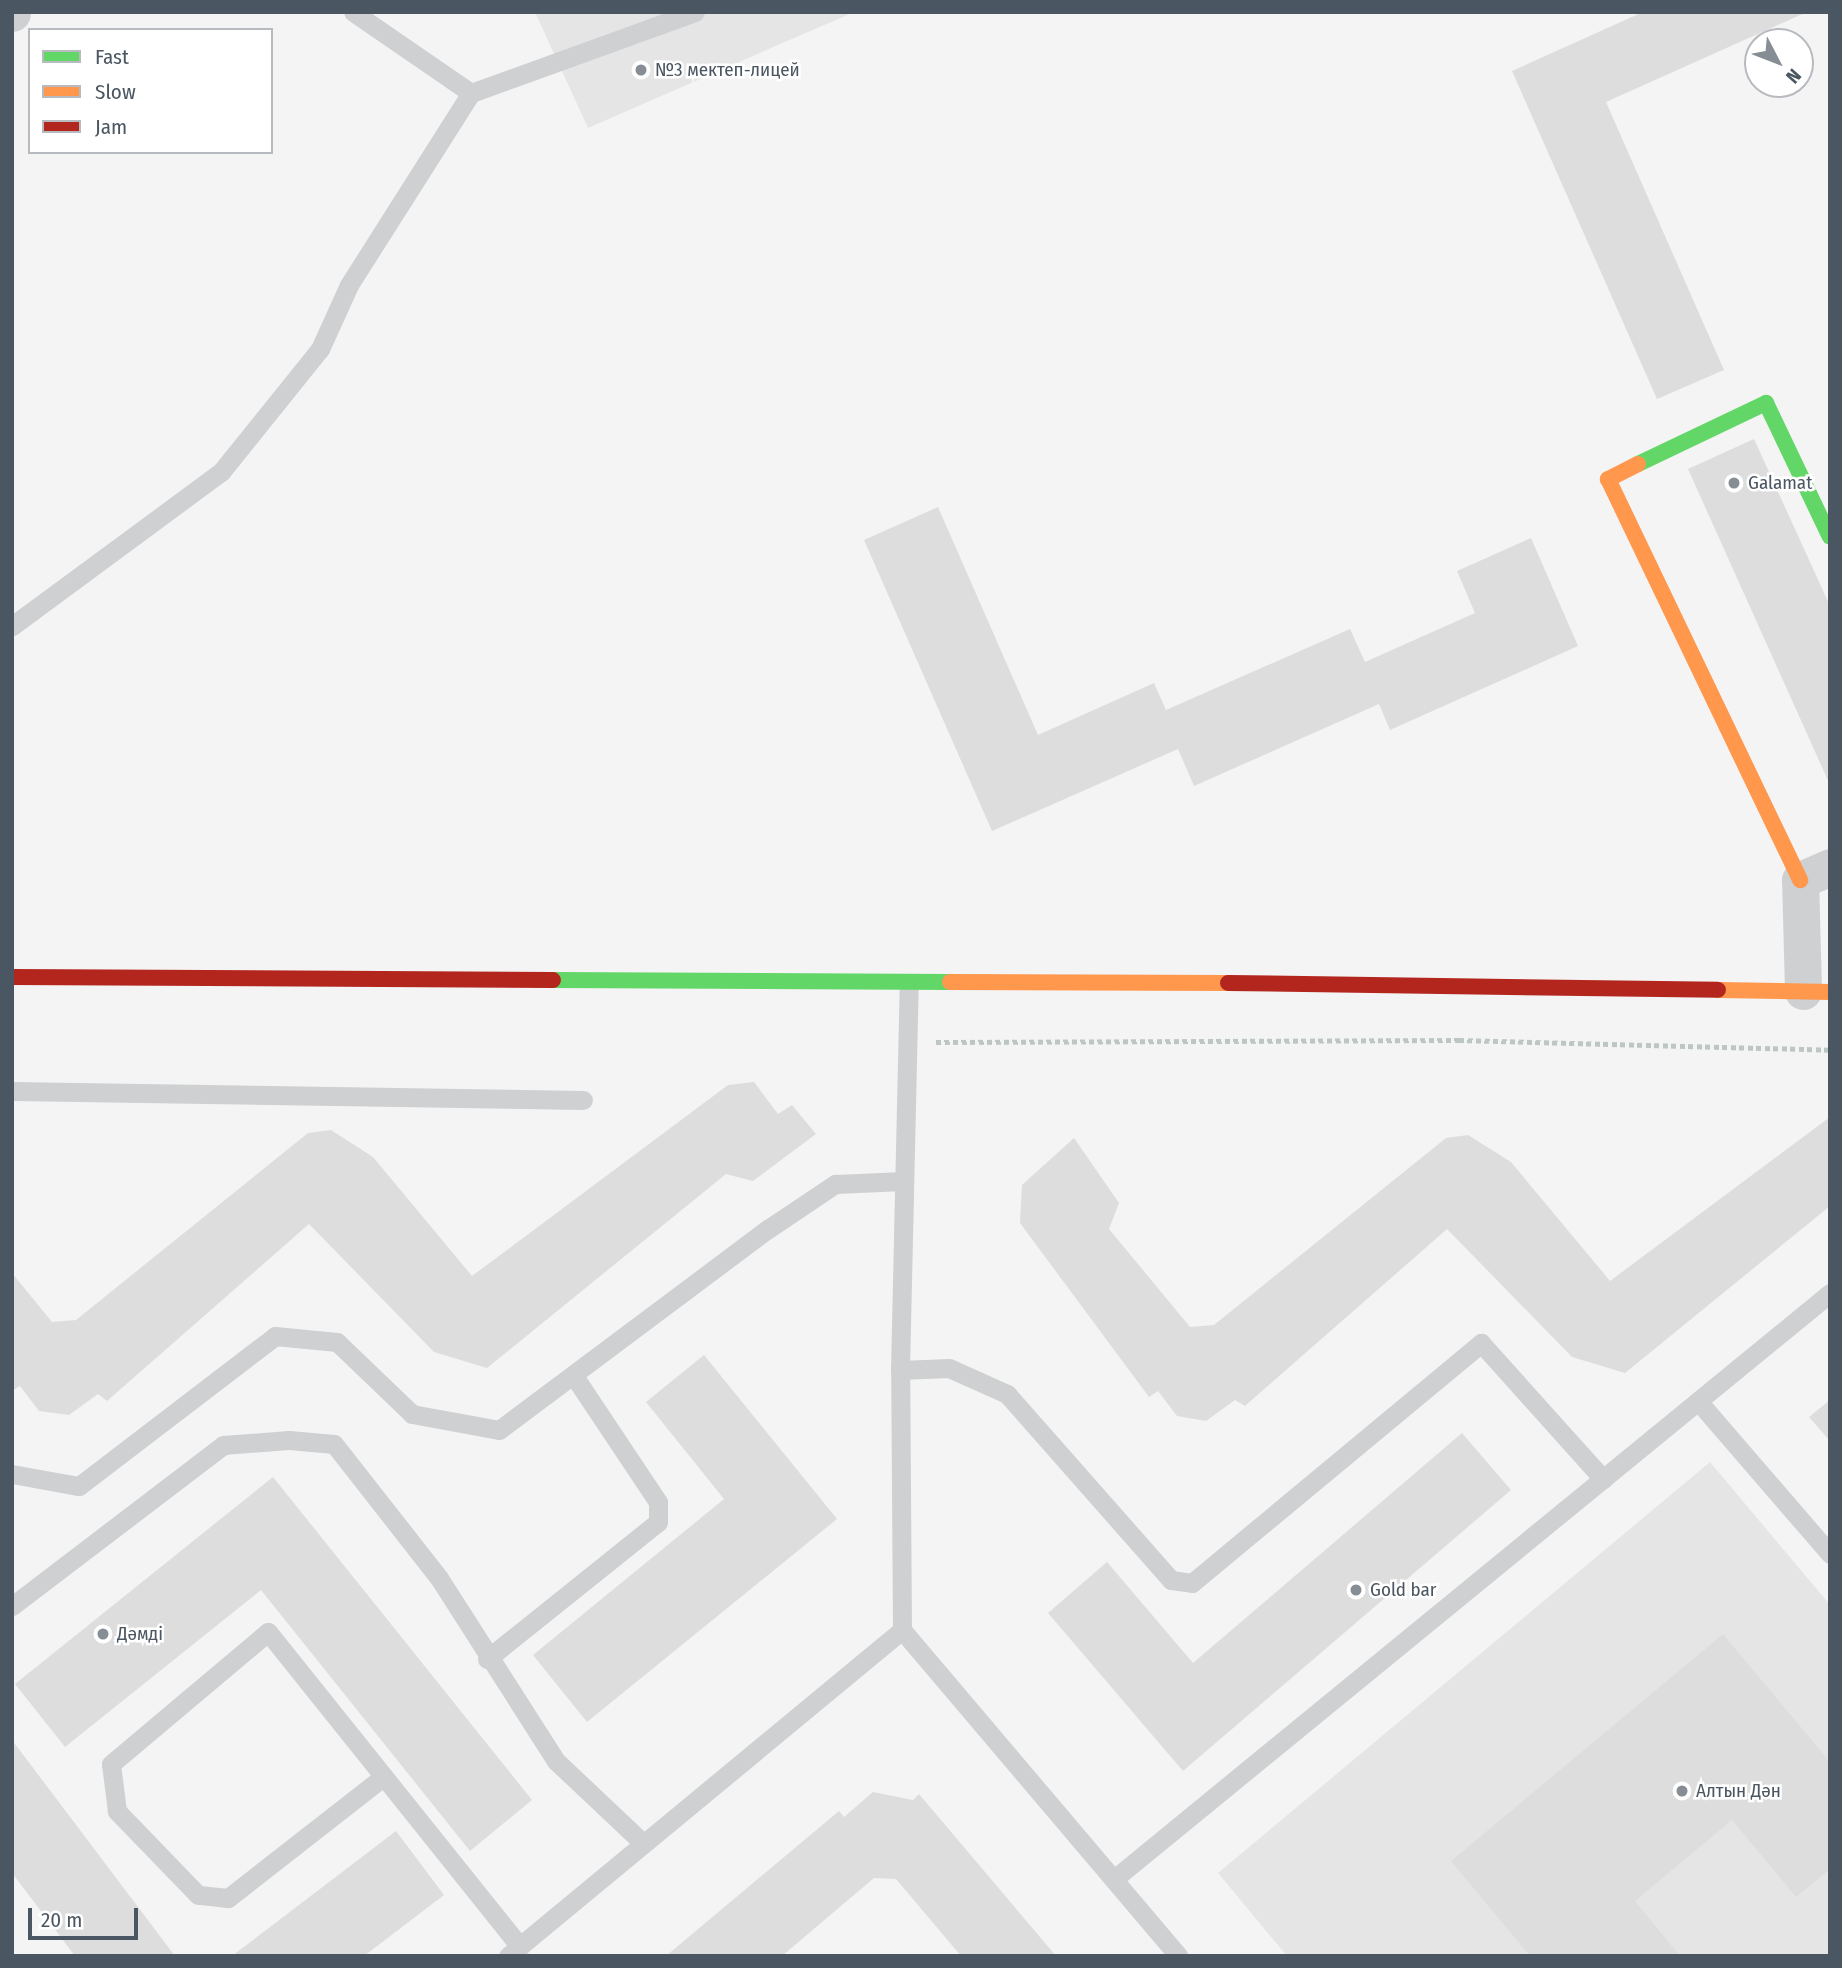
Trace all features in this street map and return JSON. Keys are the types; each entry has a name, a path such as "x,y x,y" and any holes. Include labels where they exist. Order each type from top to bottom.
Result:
{"street":[{"path":"12,977 614,978 909,984 1461,984 1816,991 1815,874 1608,479 1766,403 1830,537"}],"lane":[{"path":"353,12 471,93"},
{"path":"12,626 221,472 320,349 349,285 471,93 695,12"},
{"path":"909,984 900,1370 902,1630 1178,1956"},
{"path":"12,1091 583,1100"},
{"path":"12,1474 79,1486 275,1336 337,1342 412,1414 499,1430 768,1229 835,1184 905,1181"},
{"path":"1114,1880 1830,1293"},
{"path":"900,1370 949,1368 1007,1394 1171,1580 1192,1583 1481,1343 1603,1479"},
{"path":"487,1660 658,1522 658,1502 574,1376"},
{"path":"1698,1401 1830,1553"},
{"path":"12,1606 223,1445 289,1440 334,1444 439,1578 487,1660 556,1761 643,1843"},
{"path":"383,1777 228,1898 198,1895 117,1811 111,1764 268,1632 383,1777 514,1951 902,1630"}],"path":[{"path":"908,1042 1459,1040 1830,1050"}],"shaded area":[{"name":"№3 мектеп-лицей","path":"535,12 854,12 588,128"},
{"path":"1710,1462 1830,1605 1830,1956 1287,1956 1218,1873"}],"building":[{"path":"1643,12 1807,12 1771,28 1744,28 1744,40 1606,102 1724,370 1657,399 1512,71"},
{"path":"1754,439 1830,606 1830,785 1688,469"},
{"path":"938,507 1038,735 1154,683 1166,710 1350,629 1365,662 1475,613 1457,571 1531,538 1578,646 1390,730 1379,704 1194,786 1178,749 992,831 864,540"},
{"path":"754,1082 778,1114 792,1105 816,1134 753,1181 726,1174 487,1368 434,1352 309,1224 107,1401 98,1394 69,1415 39,1411 20,1386 12,1391 12,1273 52,1322 76,1320 308,1133 331,1130 373,1157 472,1276 728,1085"},
{"path":"1830,1117 1830,1206 1625,1373 1572,1357 1447,1229 1245,1406 1235,1400 1206,1421 1177,1416 1158,1391 1149,1397 1020,1223 1022,1185 1074,1138 1119,1203 1109,1229 1190,1327 1214,1325 1446,1138 1468,1135 1511,1162 1610,1281"},
{"path":"704,1355 837,1519 587,1722 533,1655 724,1499 646,1402"},
{"path":"1830,1400 1830,1441 1809,1417"},
{"path":"1462,1433 1511,1490 1183,1771 1048,1613 1107,1562 1193,1663"},
{"path":"273,1477 532,1800 470,1851 261,1590 65,1747 15,1684"},
{"name":"Алтын Дән","path":"1723,1634 1830,1762 1830,1869 1796,1897 1732,1820 1635,1901 1680,1956 1530,1956 1451,1861"},
{"path":"12,1740 175,1956 75,1956 12,1873"},
{"path":"873,1792 913,1800 919,1794 1056,1956 961,1956 896,1879 874,1878 782,1956 666,1956 839,1811 844,1817"},
{"path":"396,1831 444,1895 364,1956 232,1956"}],"traffic: fast":[{"path":"1638,464 1766,403 1830,537"},
{"path":"553,980 950,982"}],"traffic: slow":[{"path":"1638,464 1608,479 1800,880"},
{"path":"950,982 1228,983"},
{"path":"1718,990 1830,992"}],"traffic: jam":[{"path":"12,977 553,980"},
{"path":"1228,983 1718,990"}],"place":[{"name":"№3 мектеп-лицей","path":"641,70"},
{"name":"Galamat","path":"1734,483"},
{"name":"Gold bar","path":"1356,1590"},
{"name":"Дәмді","path":"103,1634"},
{"name":"Алтын Дән","path":"1682,1791"}]}
